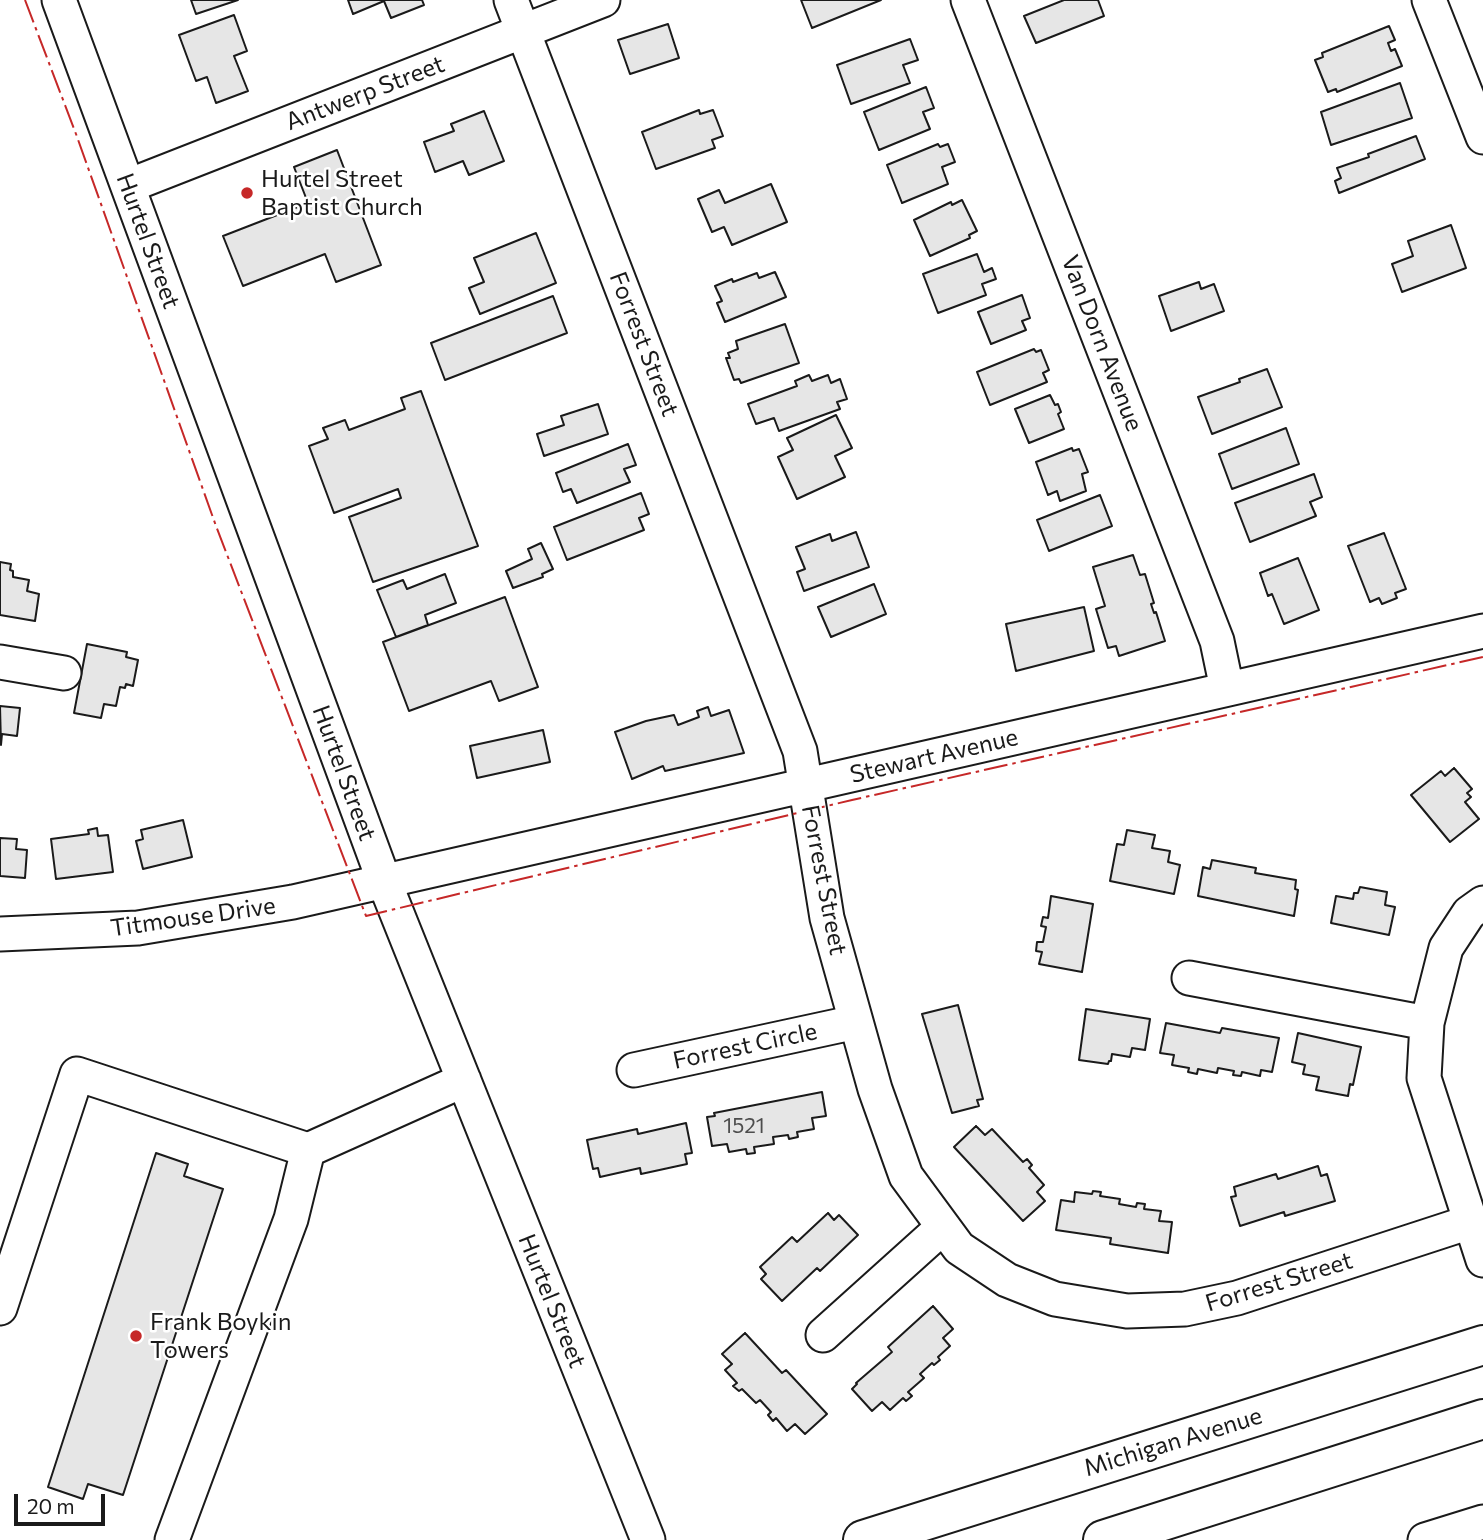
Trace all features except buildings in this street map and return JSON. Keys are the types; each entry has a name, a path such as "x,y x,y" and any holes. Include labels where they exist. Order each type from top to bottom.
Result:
{"main road":[{"name":"Michigan Avenue","path":"863,1540 1483,1345"},
{"path":"1103,1540 1483,1419"}],"street":[{"name":"Hurtel Street","path":"59,0 384,881 648,1540"},
{"name":"Forrest Street","path":"511,0 800,751 827,918 874,1089 906,1177 959,1248 1007,1280 1055,1298 1127,1311 1185,1309 1237,1298 1470,1222"},
{"name":"Antwerp Street","path":"128,186 603,0"},
{"name":"Van Dorn Avenue","path":"968,0 1217,641 1227,689"},
{"path":"1429,0 1483,137"},
{"name":"Stewart Avenue","path":"384,881 1483,631"},
{"path":"0,662 64,673"},
{"name":"Titmouse Drive","path":"0,934 138,928 293,902 384,881"},
{"path":"1483,903 1469,913 1446,948 1427,1023 1424,1077 1483,1260"},
{"path":"1189,978 1427,1023"},
{"name":"Forrest Circle","path":"634,1070 856,1022"},
{"path":"0,1308 76,1074 308,1150 464,1080"},
{"path":"172,1540 291,1219 308,1150"},
{"path":"822,1335 943,1227"},
{"path":"1425,1540 1483,1522"}],"power":[{"path":"25,0 76,134 216,526 366,916 852,800 1483,657"}],"place":[{"name":"Hurtel Street Baptist Church","path":"247,193"},
{"name":"Frank Boykin Towers","path":"136,1336"}]}
